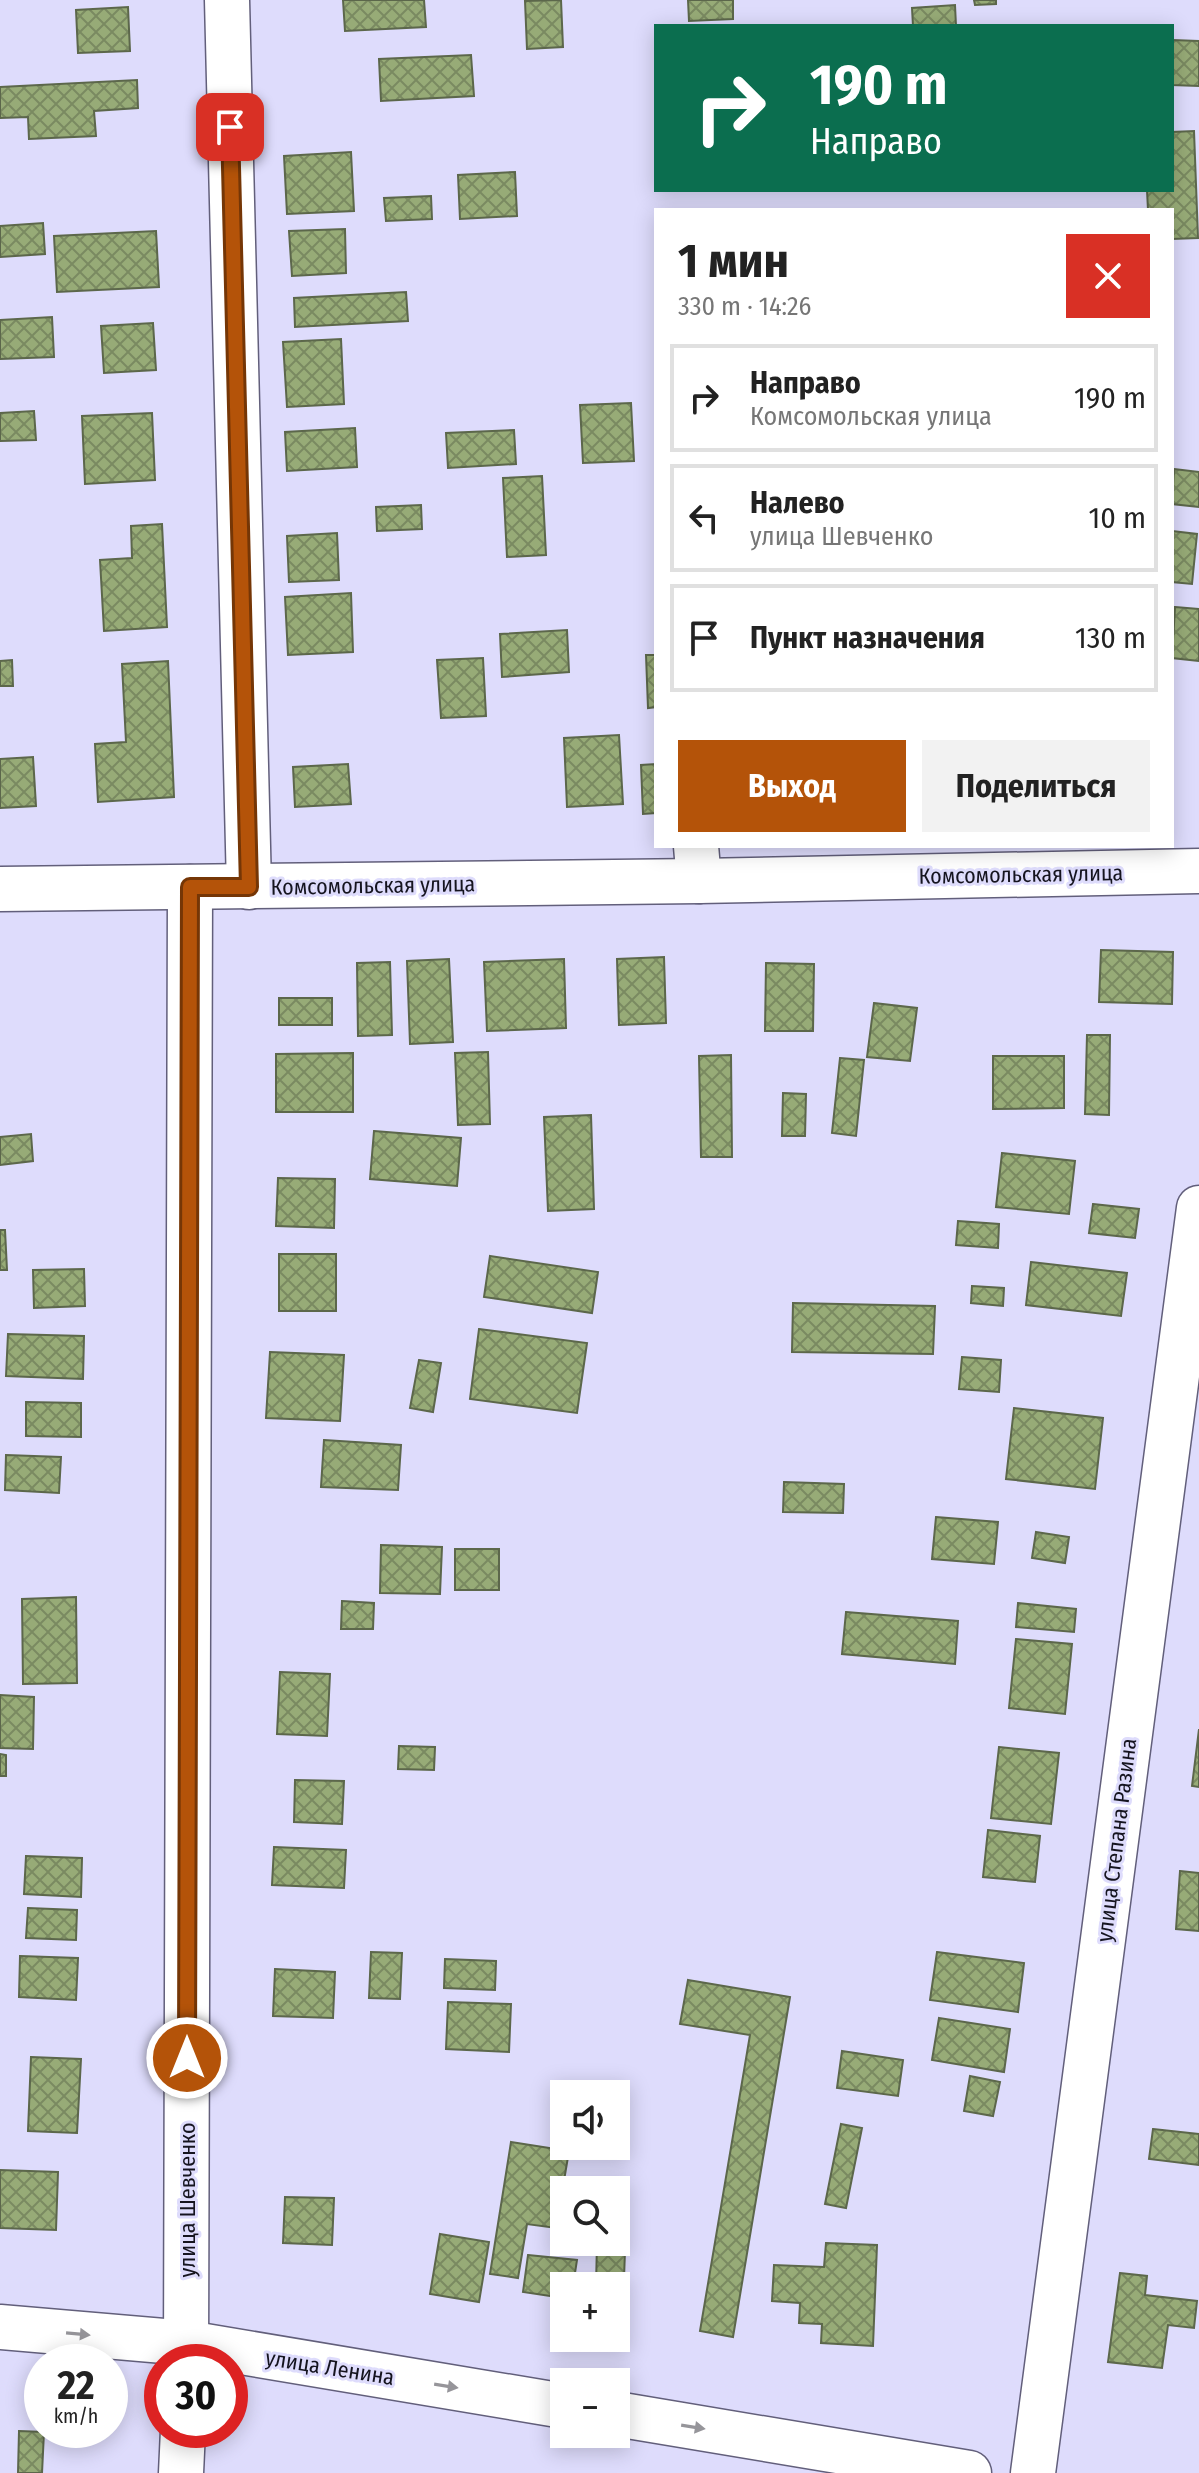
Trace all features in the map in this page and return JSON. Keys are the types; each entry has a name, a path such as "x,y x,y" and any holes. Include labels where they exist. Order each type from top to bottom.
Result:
{"street":[{"path":"227,0 249,887"},
{"name":"Комсомольская улица","path":"0,889 249,887 698,864 1199,871"},
{"name":"улица Шевченко","path":"186,2344 190,887"},
{"name":"улица Степана Разина","path":"1033,2473 1199,1208"},
{"name":"улица Ленина","path":"0,2327 144,2346"},
{"name":"улица Ленина","path":"248,2361 550,2404"},
{"path":"630,2416 969,2473"},
{"path":"181,2473 182,2448"}],"building":[{"path":"343,0 424,0 426,27 345,31"},
{"path":"561,0 563,47 527,49 525,1"},
{"path":"688,0 733,0 733,19 689,21"},
{"path":"974,0 996,0 996,4 975,5"},
{"path":"955,5 956,24 913,24 912,8"},
{"path":"128,7 130,51 78,53 76,10"},
{"path":"1174,40 1199,41 1199,86 1174,85"},
{"path":"471,55 474,96 381,101 379,59"},
{"path":"137,80 138,108 94,111 96,136 29,139 28,117 0,118 0,87"},
{"path":"1194,131 1198,238 1174,239 1174,208 1148,208 1147,192 1174,192 1174,132"},
{"path":"351,152 354,211 287,214 284,156"},
{"path":"515,172 517,216 460,219 458,175"},
{"path":"431,196 432,219 386,221 384,198"},
{"path":"43,223 45,254 0,257 0,226"},
{"path":"345,229 346,273 292,276 289,231"},
{"path":"156,231 159,287 57,292 54,236"},
{"path":"406,292 408,321 295,327 294,298"},
{"path":"52,317 54,357 0,359 0,320"},
{"path":"153,323 156,370 104,373 101,326"},
{"path":"341,339 344,404 287,407 283,342"},
{"path":"631,403 634,461 583,463 580,405"},
{"path":"34,411 36,440 0,441 0,413"},
{"path":"152,413 155,480 85,484 82,416"},
{"path":"355,428 357,467 287,471 285,432"},
{"path":"514,430 516,464 448,468 446,433"},
{"path":"1174,469 1199,472 1199,507 1174,504"},
{"path":"542,476 546,555 507,557 503,478"},
{"path":"421,505 422,529 377,531 376,507"},
{"path":"162,524 167,627 104,631 100,560 132,558 131,526"},
{"path":"1174,531 1197,534 1192,584 1174,582"},
{"path":"337,533 339,580 289,582 287,536"},
{"path":"351,593 353,652 288,655 285,597"},
{"path":"1175,607 1199,609 1199,661 1174,658"},
{"path":"567,630 569,672 502,677 500,634"},
{"path":"646,655 654,655 654,707 648,708"},
{"path":"483,658 486,716 441,718 437,660"},
{"path":"12,660 13,686 0,686 0,661"},
{"path":"168,661 174,797 98,802 95,744 126,742 122,664"},
{"path":"619,735 623,804 567,807 564,738"},
{"path":"33,757 36,806 0,808 0,759"},
{"path":"348,764 351,804 295,807 293,767"},
{"path":"654,764 654,813 643,814 641,765"},
{"path":"1101,950 1173,952 1172,1004 1099,1002"},
{"path":"664,957 666,1023 619,1025 617,959"},
{"path":"449,959 453,1042 410,1044 407,961"},
{"path":"564,959 566,1028 487,1031 484,962"},
{"path":"390,962 392,1035 358,1036 357,963"},
{"path":"766,963 814,964 813,1031 765,1031"},
{"path":"279,998 332,998 332,1025 279,1025"},
{"path":"874,1003 917,1008 910,1061 867,1057"},
{"path":"1087,1035 1110,1035 1109,1115 1085,1114"},
{"path":"488,1052 490,1124 458,1125 455,1053"},
{"path":"353,1053 353,1112 276,1112 276,1054"},
{"path":"731,1055 732,1157 701,1157 699,1056"},
{"path":"993,1056 1064,1056 1064,1108 993,1109"},
{"path":"840,1058 864,1060 856,1136 832,1133"},
{"path":"783,1093 806,1094 805,1136 782,1136"},
{"path":"591,1115 594,1209 548,1211 544,1117"},
{"path":"374,1131 461,1138 457,1186 370,1179"},
{"path":"31,1134 33,1161 0,1165 0,1137"},
{"path":"1002,1153 1075,1161 1069,1214 996,1207"},
{"path":"278,1178 335,1179 334,1228 276,1226"},
{"path":"1093,1204 1139,1209 1135,1238 1089,1233"},
{"path":"958,1221 999,1224 998,1248 956,1245"},
{"path":"0,1230 5,1230 7,1270 0,1270"},
{"path":"279,1254 336,1254 336,1311 279,1311"},
{"path":"490,1256 598,1272 592,1313 484,1297"},
{"path":"1031,1262 1127,1273 1121,1316 1026,1305"},
{"path":"84,1269 85,1306 34,1308 33,1270"},
{"path":"972,1286 1004,1288 1003,1306 971,1303"},
{"path":"793,1303 935,1306 933,1354 792,1352"},
{"path":"479,1329 587,1343 577,1413 470,1399"},
{"path":"8,1334 84,1336 83,1379 6,1376"},
{"path":"270,1352 344,1355 340,1421 266,1418"},
{"path":"962,1357 1001,1360 999,1392 959,1389"},
{"path":"419,1360 441,1363 433,1412 410,1408"},
{"path":"26,1402 81,1403 81,1437 26,1436"},
{"path":"1014,1408 1103,1418 1095,1489 1006,1479"},
{"path":"324,1440 401,1445 398,1490 321,1487"},
{"path":"6,1455 61,1457 59,1493 5,1490"},
{"path":"784,1482 844,1484 843,1513 783,1512"},
{"path":"936,1517 998,1522 994,1564 932,1559"},
{"path":"1036,1532 1069,1537 1065,1563 1032,1558"},
{"path":"381,1545 442,1547 440,1594 380,1593"},
{"path":"455,1549 499,1549 499,1590 455,1590"},
{"path":"76,1597 77,1683 23,1684 22,1599"},
{"path":"342,1601 374,1603 373,1629 341,1629"},
{"path":"1018,1603 1076,1609 1074,1632 1016,1627"},
{"path":"846,1612 958,1621 955,1664 842,1654"},
{"path":"1016,1639 1072,1644 1065,1714 1009,1708"},
{"path":"280,1672 330,1674 327,1736 277,1734"},
{"path":"0,1695 34,1697 33,1749 0,1748"},
{"path":"1199,1729 1199,1787 1192,1786"},
{"path":"399,1746 435,1747 434,1770 398,1769"},
{"path":"999,1747 1059,1753 1051,1824 991,1818"},
{"path":"0,1754 6,1755 6,1776 0,1776"},
{"path":"295,1780 344,1781 342,1824 294,1822"},
{"path":"988,1830 1040,1836 1035,1882 983,1877"},
{"path":"274,1847 346,1850 344,1888 272,1885"},
{"path":"26,1856 82,1858 81,1897 24,1894"},
{"path":"1180,1871 1199,1873 1199,1931 1176,1929"},
{"path":"28,1908 77,1910 76,1940 26,1938"},
{"path":"371,1952 402,1953 400,1999 369,1998"},
{"path":"937,1952 1024,1963 1018,2012 930,2000"},
{"path":"20,1956 78,1958 76,2000 19,1997"},
{"path":"445,1959 496,1961 495,1990 444,1988"},
{"path":"275,1969 335,1972 333,2018 273,2016"},
{"path":"688,1980 790,1997 733,2337 700,2331 750,2035 680,2024"},
{"path":"448,2002 511,2004 509,2052 446,2049"},
{"path":"939,2018 1010,2029 1004,2072 932,2060"},
{"path":"842,2051 903,2060 898,2096 837,2088"},
{"path":"31,2057 81,2059 77,2133 28,2131"},
{"path":"970,2076 1000,2082 993,2116 964,2111"},
{"path":"841,2124 862,2128 846,2208 825,2204"},
{"path":"1153,2129 1199,2134 1199,2165 1149,2159"},
{"path":"511,2142 550,2148 550,2160 567,2160 565,2176 550,2176 550,2227 527,2224 518,2278 490,2274"},
{"path":"0,2170 58,2172 56,2230 0,2228"},
{"path":"285,2197 334,2198 332,2245 283,2243"},
{"path":"440,2234 489,2242 479,2302 430,2294"},
{"path":"826,2243 877,2245 873,2346 821,2343 822,2324 799,2323 800,2303 772,2301 774,2265 824,2267"},
{"path":"528,2255 577,2260 575,2272 550,2272 550,2296 523,2292"},
{"path":"597,2256 625,2256 624,2272 596,2272"},
{"path":"1120,2273 1147,2276 1145,2295 1197,2301 1194,2328 1168,2325 1162,2368 1108,2362"},
{"path":"19,2431 24,2431 24,2448 43,2448 42,2473 18,2473"}],"route":[{"path":"187,2058 190,887 249,887 230,127"}]}
